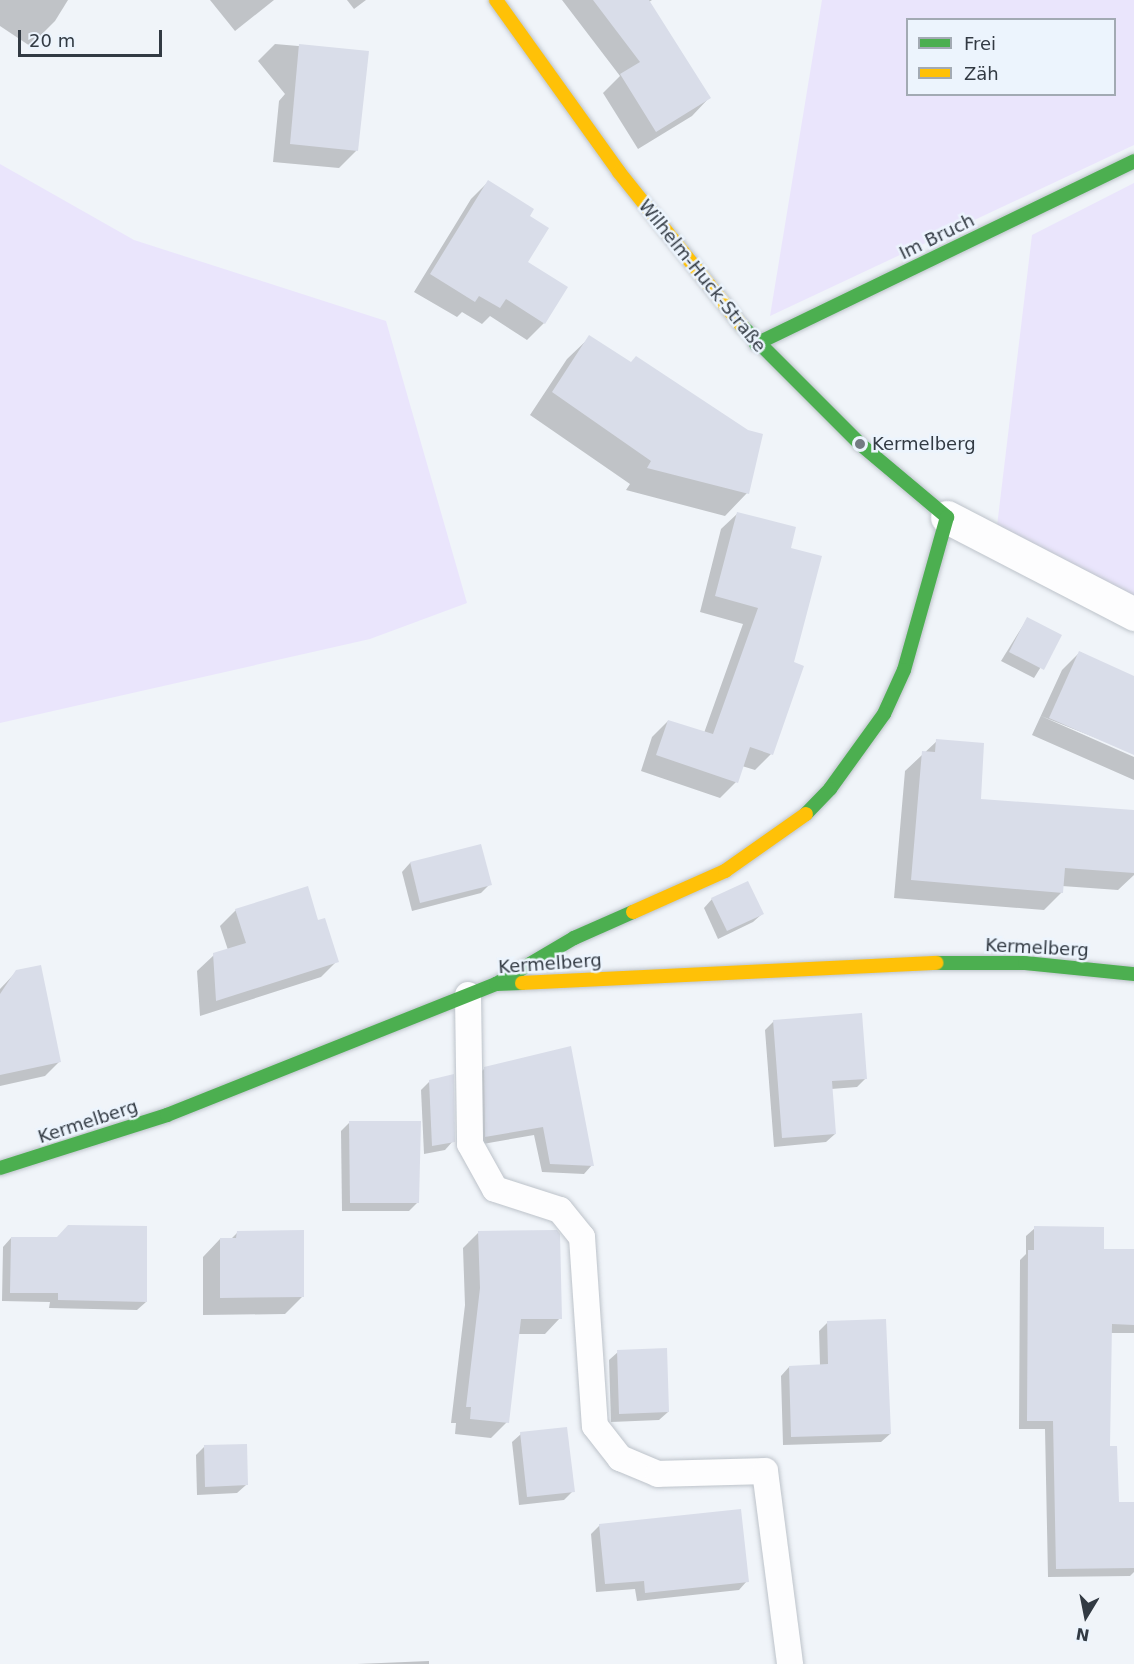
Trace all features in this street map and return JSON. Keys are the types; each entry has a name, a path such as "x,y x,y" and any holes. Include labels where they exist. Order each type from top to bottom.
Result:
{"street":[{"name":"Wilhelm-Huck-Straße","path":"496,0 619,172 756,345 860,444 947,517 1134,614"},
{"name":"Im Bruch","path":"756,345 1134,161"},
{"path":"496,984 574,938 725,871 795,825 830,789 884,714 904,670 947,517"},
{"name":"Kermelberg","path":"0,1168 167,1115 496,984 920,963 1025,963 1134,974"}],"lane":[{"path":"468,995 470,1144 495,1190 560,1210 582,1237 595,1426 620,1458 658,1474 765,1472 790,1664"}],"shaded area":[{"path":"822,0 1134,0 1134,145 770,316"},
{"path":"0,164 134,240 386,321 467,603 370,639 0,723"},
{"path":"1134,183 1134,606 997,526 1032,235"}],"building":[{"path":"593,0 649,0 711,98 656,132 620,74 640,62"},
{"path":"299,44 369,51 358,151 290,144"},
{"path":"488,180 534,209 530,216 549,228 528,262 568,287 545,324 506,299 500,308 479,296 475,302 430,274"},
{"path":"589,335 631,362 636,356 748,430 763,434 749,494 647,468 651,461 552,392"},
{"path":"737,512 796,527 791,548 822,556 794,662 804,666 773,755 750,747 738,783 656,755 668,720 713,734 758,608 715,596"},
{"path":"1027,617 1062,635 1044,670 1009,652"},
{"path":"1079,651 1134,676 1134,755 1049,718"},
{"path":"936,739 984,743 981,799 1134,810 1134,873 1065,868 1063,893 911,880 922,751 935,752"},
{"path":"481,844 492,885 420,903 410,862"},
{"path":"748,881 764,914 727,931 711,898"},
{"path":"308,886 318,920 325,918 339,962 216,1001 213,953 246,943 235,909"},
{"path":"41,965 61,1062 0,1075 0,994 16,970"},
{"path":"862,1013 867,1079 832,1081 836,1134 782,1138 773,1020"},
{"path":"571,1046 594,1166 550,1164 543,1127 485,1137 484,1067"},
{"path":"454,1074 455,1142 432,1146 429,1080"},
{"path":"349,1121 421,1121 419,1203 350,1203"},
{"path":"68,1225 147,1226 147,1302 58,1300 58,1293 10,1293 11,1237 57,1237"},
{"path":"1034,1226 1104,1227 1104,1249 1134,1249 1134,1325 1112,1324 1110,1446 1117,1446 1119,1502 1134,1502 1134,1568 1056,1569 1053,1421 1027,1421 1028,1250 1034,1250"},
{"path":"304,1230 304,1297 220,1298 220,1238 236,1238 237,1231"},
{"path":"557,1230 560,1234 562,1319 521,1319 509,1423 470,1419 471,1407 466,1407 480,1288 478,1231"},
{"path":"886,1319 891,1434 791,1437 789,1366 828,1364 827,1321"},
{"path":"667,1348 669,1412 619,1414 617,1350"},
{"path":"567,1427 575,1492 527,1497 520,1432"},
{"path":"247,1444 248,1485 205,1487 204,1445"},
{"path":"741,1509 749,1582 645,1593 644,1581 605,1584 599,1524"}],"traffic: fast":[{"path":"756,344 1134,161"},
{"path":"742,326 860,444 947,517 904,670 884,714 830,789 806,814"},
{"path":"496,984 574,938 633,912"},
{"path":"937,963 1025,963 1134,974"},
{"path":"0,1168 167,1115 496,984 522,983"}],"traffic: slow":[{"path":"496,0 619,172 742,326"},
{"path":"633,912 725,871 806,814"},
{"path":"522,983 937,963"}],"place":[{"name":"Kermelberg","path":"860,444"}]}
